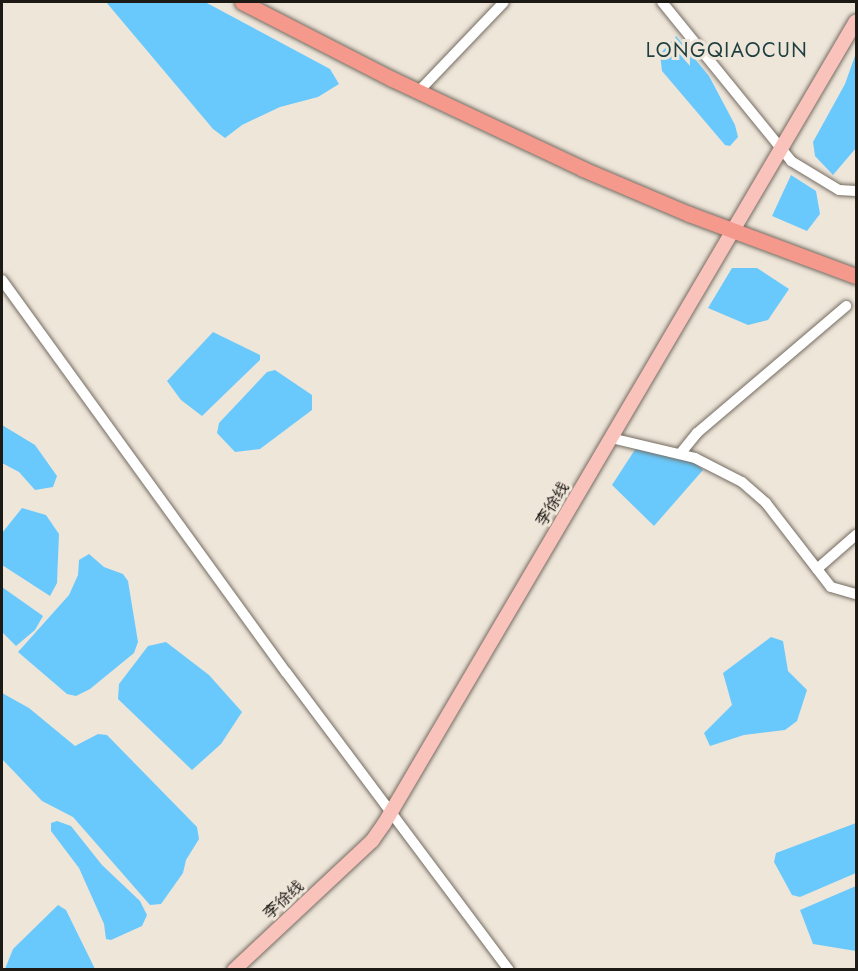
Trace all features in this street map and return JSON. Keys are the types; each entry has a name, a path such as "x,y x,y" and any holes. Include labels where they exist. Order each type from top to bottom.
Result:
{"highway":[{"path":"242,2 418,92 583,170 733,231 856,276"}],"main road":[{"name":"李徐线","path":"234,969 372,841 856,21"}],"street":[{"path":"418,92 504,2"},
{"path":"662,2 781,149 816,178 839,190 856,191"},
{"path":"2,280 509,969"},
{"path":"680,454 698,433 846,306"},
{"path":"611,438 680,454 711,465 750,488 831,587 856,594"},
{"path":"817,569 856,535"}],"water":[{"path":"106,2 205,2 330,69 339,84 318,97 280,107 242,125 225,138 213,129"},
{"path":"676,36 709,76 735,125 738,137 730,146 725,145 662,71 660,54"},
{"path":"856,53 856,148 833,175 815,156 813,142 845,84"},
{"path":"791,175 816,191 820,214 807,231 772,216"},
{"path":"732,268 757,268 789,289 768,320 748,325 708,308"},
{"path":"213,332 260,355 260,360 202,416 181,400 167,381"},
{"path":"275,370 312,395 312,410 260,449 235,452 217,433 219,423 267,372"},
{"path":"2,425 35,445 57,476 53,487 35,490 19,472 2,463"},
{"path":"636,448 694,462 703,470 654,526 612,485"},
{"path":"22,508 46,515 59,534 57,583 50,596 2,565 2,533"},
{"path":"89,554 104,567 123,574 128,581 138,642 134,653 90,689 76,696 67,694 18,652 69,595 78,575 79,560"},
{"path":"2,587 43,616 35,630 16,646 2,632"},
{"path":"771,637 783,641 788,671 807,690 797,721 785,730 744,735 710,746 704,733 732,705 723,673"},
{"path":"166,642 209,675 242,712 221,744 192,770 118,699 119,684 148,646"},
{"path":"2,693 29,708 75,746 98,734 107,735 197,827 199,839 186,860 183,873 161,904 150,905 73,817 42,801 2,759"},
{"path":"57,821 71,826 102,865 140,901 147,915 142,926 111,940 106,939 104,924 79,868 51,831 51,823"},
{"path":"856,823 856,873 800,897 792,895 774,862 776,853"},
{"path":"856,886 856,951 813,944 800,910"},
{"path":"58,905 66,910 95,969 5,969 13,949"}],"district":[{"name":"LONGQIAOCUN","path":"727,50"}]}
